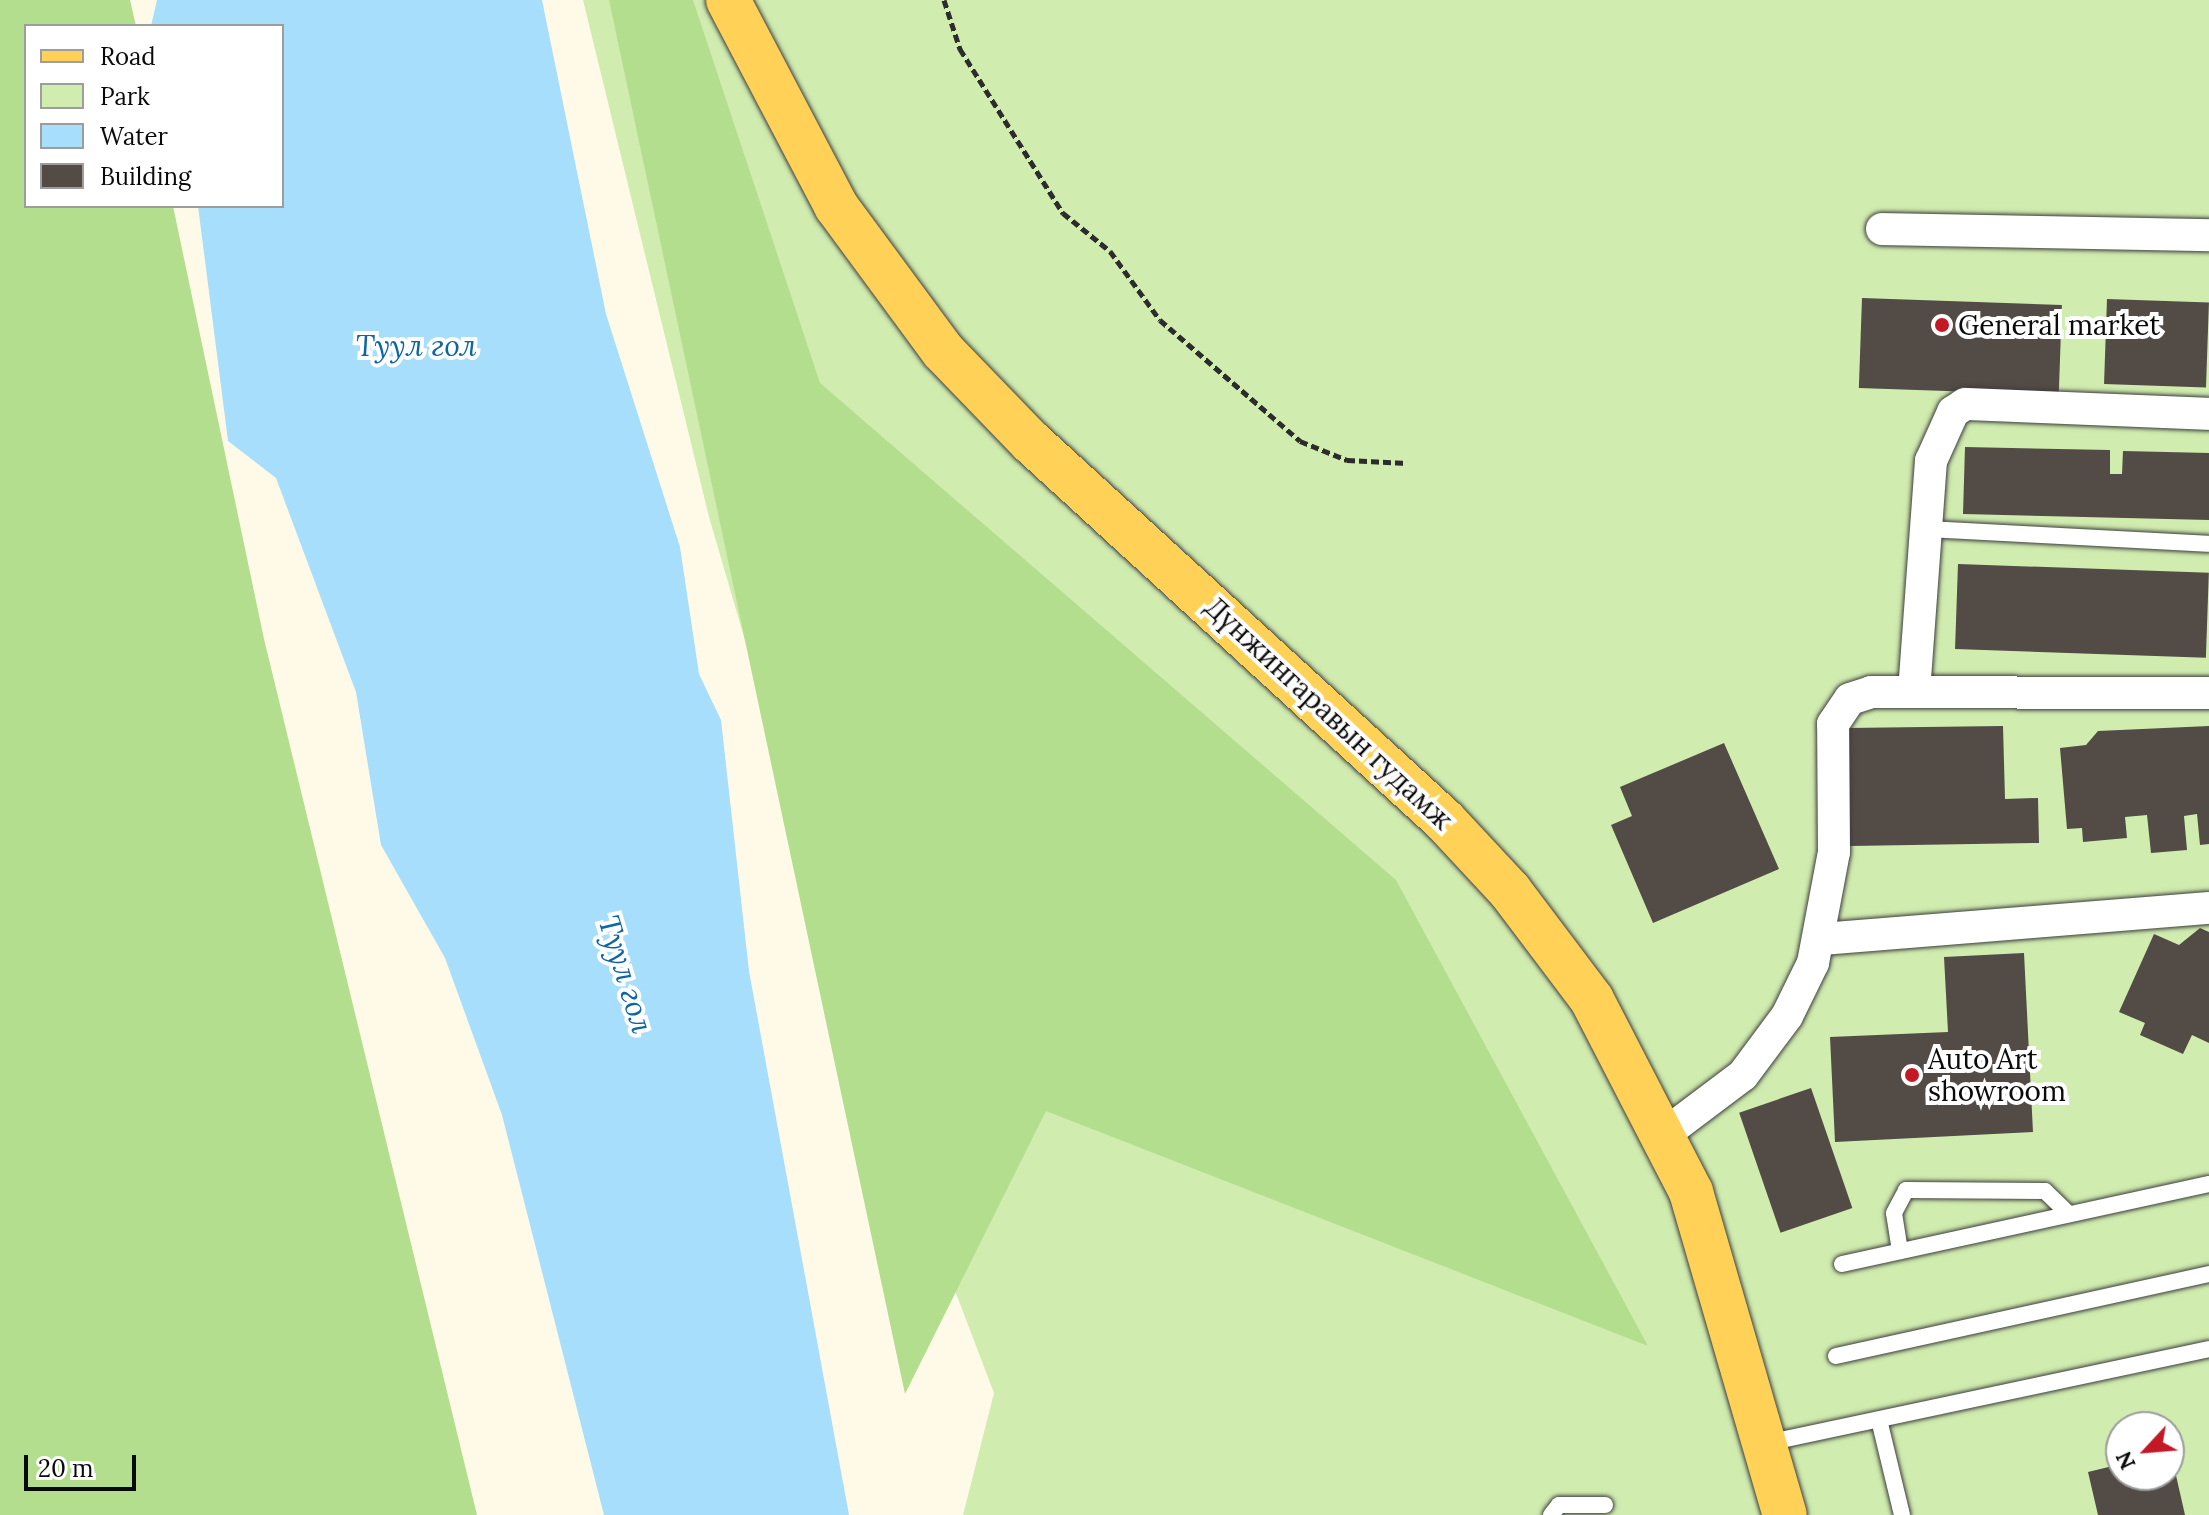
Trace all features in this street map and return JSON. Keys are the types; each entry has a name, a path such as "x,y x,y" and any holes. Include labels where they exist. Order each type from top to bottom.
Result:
{"main road":[{"name":"Дүнжингаравын гудамж","path":"728,0 800,144 906,308 1031,442 1319,699 1482,860 1592,1000 1666,1133 1716,1265 1785,1515"}],"street":[{"path":"1882,229 2209,235"},
{"path":"1914,692 1926,529 1939,437 1965,404 2209,414"},
{"path":"1666,1133 1723,1096 1762,1053 1822,939 1834,852 1833,724 1856,696 1914,692 2209,693"},
{"path":"1822,939 2209,908"}],"lane":[{"path":"1926,529 2209,544"},
{"path":"1842,1264 2209,1184"},
{"path":"1900,1251 1894,1213 1906,1190 2045,1191 2069,1214"},
{"path":"1836,1356 2209,1274"},
{"path":"1766,1443 1880,1424 2209,1349"},
{"path":"1880,1424 1902,1515"},
{"path":"1551,1515 1559,1505 1605,1505"}],"path":[{"path":"944,0 960,49 1063,213 1110,251 1160,320 1300,441 1347,460 1407,463"}],"green space":[{"path":"0,0 130,0 136,24 24,24 24,208 173,208 264,639 477,1515 0,1515"},
{"path":"583,0 2209,0 2209,1515 963,1515 994,1393 869,1065 709,517"},
{"path":"609,0 693,0 820,383 1396,880 1648,1346 1046,1111 905,1394"}],"water":[{"name":"Туул гол","path":"157,0 542,0 606,314 680,547 699,674 721,720 749,971 849,1515 604,1515 502,1115 445,958 381,845 356,692 276,478 228,441 198,208 284,208 284,24 151,24"}],"building":[{"path":"1862,298 2062,305 2059,395 1859,388"},
{"path":"2107,299 2209,303 2206,388 2104,384"},
{"path":"1965,447 2110,450 2110,474 2122,474 2123,451 2209,453 2209,520 1963,514"},
{"path":"1958,564 2209,573 2206,658 1955,649"},
{"path":"2003,726 2005,799 2038,798 2039,843 1850,846 1847,728"},
{"path":"2209,726 2209,844 2200,845 2197,814 2184,816 2187,850 2151,853 2147,815 2125,817 2127,838 2083,842 2082,828 2067,829 2060,748 2086,745 2098,731"},
{"path":"1724,743 1779,869 1653,923 1611,825 1632,816 1620,787"},
{"path":"2200,928 2209,932 2209,1043 2192,1035 2183,1054 2140,1035 2145,1023 2119,1012 2154,934 2179,945"},
{"path":"2024,953 2033,1132 1835,1142 1830,1037 1948,1032 1944,957"},
{"path":"1811,1088 1852,1208 1780,1233 1739,1113"},
{"path":"2105,1468 2105,1491 2180,1491 2185,1515 2098,1515 2088,1472"}],"place":[{"name":"General market","path":"1942,325"},
{"name":"Auto Art showroom","path":"1912,1075"}]}
